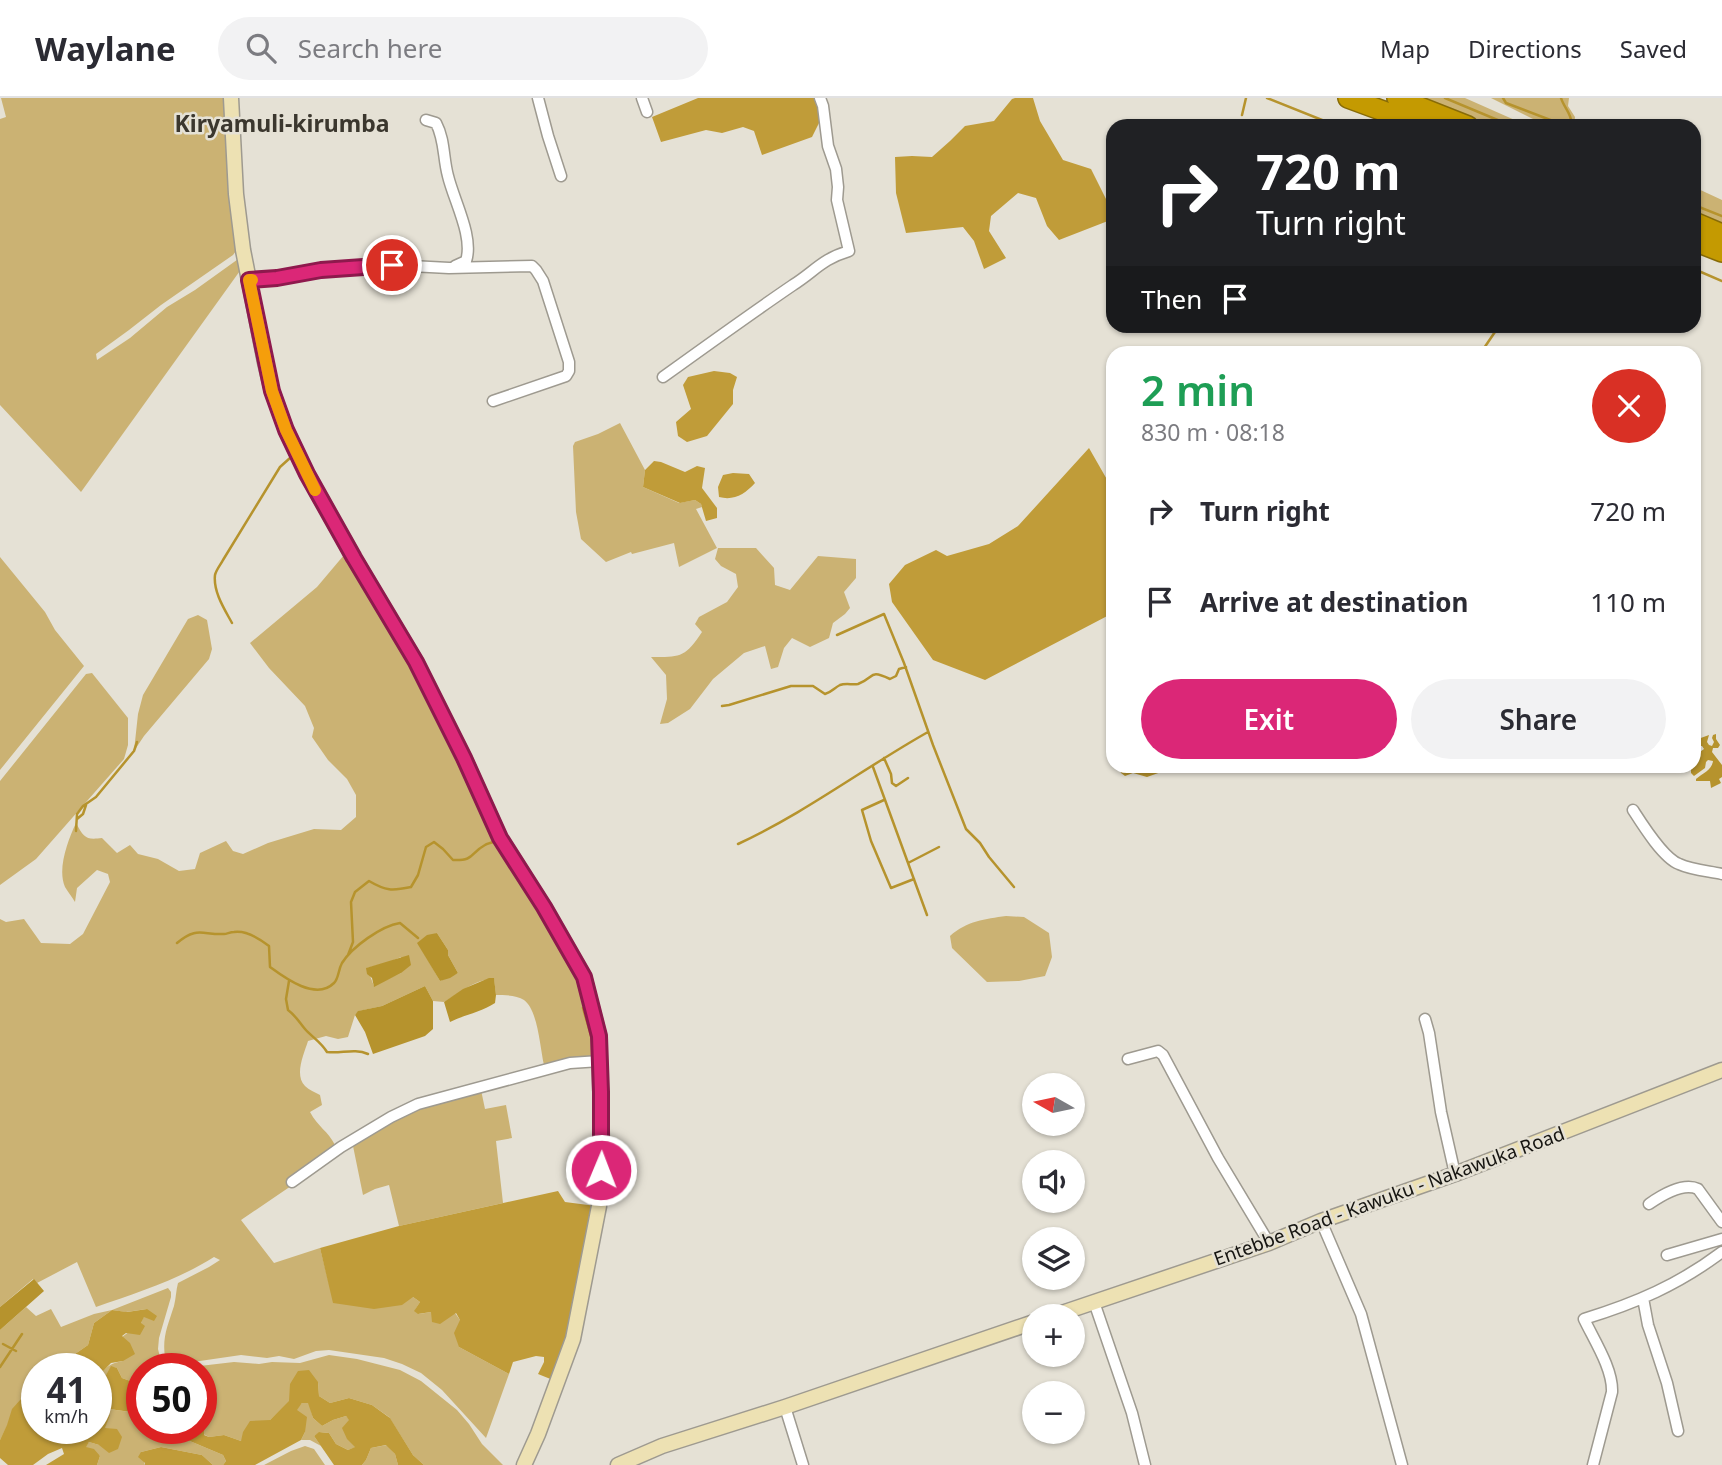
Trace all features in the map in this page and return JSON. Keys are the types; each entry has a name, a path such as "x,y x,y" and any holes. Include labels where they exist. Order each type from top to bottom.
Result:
{"highway":[{"path":"1348,98 1405,119"},
{"path":"1397,98 1450,119"},
{"path":"1701,225 1722,234"},
{"path":"1701,244 1722,252"}],"main road":[{"path":"231,98 239,218 249,280 272,391 286,430 347,546 416,662 500,838 584,977 599,1036 602,1149 600,1206 573,1339 524,1465"},
{"name":"Entebbe Road - Kawuku - Nakawuka Road","path":"1085,1305 1455,1174 1722,1070"},
{"path":"618,1465 662,1446 1022,1326"}],"street":[{"path":"538,98 561,176"},
{"path":"642,98 647,112"},
{"path":"663,377 822,262 849,251 837,200 836,170 828,146 820,98"},
{"path":"426,120 436,123 439,128 447,175 468,240 466,261 449,268"},
{"path":"249,280 321,270 392,265 449,268 532,267 543,281 569,362 569,371 566,376 493,401"},
{"path":"1633,810 1651,838 1674,863 1722,874"},
{"path":"1425,1019 1455,1174"},
{"path":"1128,1059 1161,1052 1218,1158 1269,1242"},
{"path":"292,1182 341,1147 418,1104 570,1063 600,1061"},
{"path":"1649,1204 1665,1194 1689,1185 1695,1186 1722,1222"},
{"path":"1321,1221 1361,1314 1402,1465"},
{"path":"1667,1255 1722,1239"},
{"path":"1593,1465 1612,1384 1610,1374 1584,1319 1670,1286 1722,1252"},
{"path":"1643,1298 1678,1431"},
{"path":"1094,1302 1132,1413 1145,1465"},
{"path":"785,1407 803,1465"}],"shaded area":[{"path":"1,98 226,98 230,203 237,239 236,251 96,354 97,360 130,338 167,307 241,257 242,268 81,492 0,405 0,119 6,117"},
{"path":"698,98 816,98 821,119 812,137 762,155 754,131 743,127 722,133 706,130 661,142 652,117"},
{"path":"1033,98 1040,121 1063,160 1091,169 1106,199 1106,222 1059,240 1047,226 1036,198 1018,193 991,216 989,231 1006,258 984,269 974,241 963,227 906,233 896,193 895,157 932,157 965,126 994,121 1012,99"},
{"path":"1416,98 1465,98 1512,119 1468,119"},
{"path":"1491,98 1569,98 1568,106 1575,117 1533,119"},
{"path":"1701,190 1722,200 1722,224 1701,216"},
{"path":"714,371 730,373 737,377 733,404 707,436 687,442 678,436 676,422 691,409 683,385 688,377"},
{"path":"620,423 645,470 643,487 679,503 695,500 701,504 702,507 696,509 717,548 679,567 674,543 632,554 631,552 606,562 581,539 576,512 573,446 575,442"},
{"path":"1089,448 1106,478 1106,617 985,680 933,660 892,602 889,584 905,565 936,550 947,556 989,544 1018,526"},
{"path":"654,461 685,472 697,466 705,468 702,488 717,508 717,518 706,521 701,504 695,500 680,503 643,487 645,470"},
{"path":"749,474 755,483 739,496 719,497 718,487 723,475"},
{"path":"718,548 756,548 774,568 775,585 790,590 818,556 856,559 856,578 844,592 850,608 833,623 829,638 810,647 792,638 784,648 778,667 771,669 765,646 744,653 713,679 690,709 668,723 660,724 667,699 666,675 651,657 675,656 691,647 702,632 695,624 699,617 727,602 738,587 736,574 721,566 715,559"},
{"path":"344,555 403,651 577,973 597,1058 574,1058 544,1065 535,1020 529,1005 518,997 496,995 494,979 474,984 444,1002 433,1001 425,986 382,1006 359,1011 355,1015 348,1037 338,1039 326,1036 308,1041 300,1076 307,1087 320,1095 322,1105 310,1112 335,1145 291,1186 241,1220 274,1263 320,1248 334,1303 413,1297 420,1302 415,1310 419,1314 455,1313 460,1320 459,1347 509,1374 486,1438 442,1390 421,1373 384,1358 329,1350 316,1351 294,1359 241,1355 217,1358 217,1353 165,1353 166,1331 178,1283 220,1260 214,1257 171,1279 96,1307 77,1262 37,1283 33,1279 0,1307 0,919 6,922 24,919 41,943 70,944 83,934 110,882 108,874 97,870 77,888 75,902 65,887 63,863 76,823 86,837 102,838 117,853 130,845 138,854 158,859 179,871 195,869 200,853 226,841 233,851 243,854 314,829 341,830 356,817 356,795 347,779 328,760 312,737 314,728 305,706 269,668 250,643 317,587","holes":["437,933 458,973 440,981 418,943","401,957 401,973 374,986 367,968"]},
{"path":"0,557 84,666 0,770"},
{"path":"198,615 207,620 212,649 209,659 134,751 143,695 188,619"},
{"path":"92,673 128,718 128,745 124,759 36,859 0,885 0,781 86,674"},
{"path":"1716,734 1720,745 1713,748 1712,752 1722,765 1722,777 1719,779 1721,783 1711,788 1710,781 1696,781 1709,769 1713,761 1708,760 1701,771 1701,751 1704,749 1701,746 1701,738 1709,735 1707,742 1712,746 1713,735"},
{"path":"1133,773 1158,773 1147,777"},
{"path":"1006,916 1024,917 1049,933 1052,957 1045,976 1019,981 987,982 952,948 950,936 963,927"},
{"path":"437,933 458,973 440,981 417,943 427,935"},
{"path":"409,955 411,965 374,987 366,968"},
{"path":"494,978 495,1003 450,1022 444,1002 463,989"},
{"path":"425,986 433,1001 433,1029 425,1036 373,1054 355,1015 358,1011 382,1006"},
{"path":"481,1090 485,1109 506,1105 512,1138 496,1141 503,1203 399,1226 389,1185 363,1195 353,1146 413,1110"},
{"path":"558,1191 565,1202 596,1206 569,1341 553,1380 538,1374 544,1357 536,1356 513,1362 509,1374 459,1347 454,1333 460,1320 456,1313 440,1324 432,1322 431,1312 418,1314 414,1311 420,1302 413,1297 402,1305 374,1309 333,1303 320,1248 399,1226"},
{"path":"34,1279 44,1291 0,1330 0,1307"},
{"path":"168,1288 171,1292 159,1338 159,1353 126,1353 126,1379 112,1365 123,1361 122,1337 141,1323 147,1309 126,1312 112,1310"},
{"path":"26,1307 36,1316 51,1309 61,1327 112,1310 94,1323 88,1345 76,1353 21,1353 21,1399 0,1440 0,1330"},
{"path":"147,1309 157,1316 154,1321 144,1317 141,1323 145,1326 140,1335 126,1333 122,1336 130,1343 135,1353 126,1353 126,1359 112,1363 112,1353 76,1353 88,1345 94,1323 112,1310 127,1312"},
{"path":"329,1355 400,1370 421,1381 457,1410 482,1444 503,1465 424,1465 413,1455 389,1417 372,1405 349,1398 330,1403 319,1396 318,1382 290,1384 290,1401 241,1441 224,1435 217,1436 217,1364 300,1363"},
{"path":"112,1366 117,1368 122,1378 126,1379 126,1411 112,1409"},
{"path":"309,1370 318,1382 319,1396 330,1403 349,1398 372,1405 390,1418 413,1455 424,1465 398,1465 395,1454 386,1445 371,1448 362,1465 334,1465 314,1436 319,1432 329,1433 336,1444 348,1450 355,1447 342,1428 349,1420 346,1416 322,1426 313,1418 308,1403 302,1403 297,1410 307,1417 301,1440 255,1465 223,1465 226,1461 223,1455 197,1444 217,1444 217,1436 224,1435 241,1441 250,1421 270,1420 289,1401 290,1384 298,1371"},
{"path":"21,1399 21,1444 88,1444 86,1447 94,1449 100,1456 97,1465 46,1465 64,1454 62,1448 33,1465 8,1465 0,1458 0,1440 12,1409"},
{"path":"302,1403 309,1403 313,1418 322,1426 346,1416 350,1420 356,1447 348,1450 336,1444 329,1433 320,1432 314,1436 321,1446 310,1440 301,1440 305,1432 296,1410"},
{"path":"112,1409 126,1411 126,1444 197,1444 223,1455 226,1461 223,1465 213,1465 202,1455 161,1447 141,1452 145,1465 97,1465 100,1456 85,1447 87,1444 112,1444"},
{"path":"112,1429 117,1429 122,1437 118,1449 109,1453 96,1444 112,1444"},
{"path":"387,1445 395,1454 398,1465 362,1465 371,1448"},
{"path":"305,1446 314,1449 325,1465 264,1465 291,1451"},
{"path":"161,1447 202,1455 213,1465 145,1465 138,1457 141,1452"}],"waterway":[{"path":"1242,115 1246,98"},
{"path":"1267,98 1320,119"},
{"path":"1445,98 1495,119"},
{"path":"1503,98 1506,103 1548,119"},
{"path":"1561,98 1571,119"},
{"path":"1701,208 1722,216"},
{"path":"1701,272 1722,281"},
{"path":"1485,346 1494,333"},
{"path":"232,623 218,594 216,573 280,467 290,458"},
{"path":"837,635 884,614 966,829 1014,887"},
{"path":"722,706 791,686 813,686 825,694 840,685 858,684 875,674 890,679 896,676 899,669 906,667"},
{"path":"738,844 811,804 928,732"},
{"path":"76,831 77,814 96,797 134,751 137,742"},
{"path":"884,758 892,783 896,786 908,778"},
{"path":"873,767 927,915"},
{"path":"884,800 862,810 871,841 891,888 914,879"},
{"path":"77,819 83,814 86,805"},
{"path":"348,955 353,942 351,902 355,892 369,881 389,889 411,887 418,875 426,847 434,842 453,860 460,860 469,858 480,848 497,841"},
{"path":"908,863 939,847"},
{"path":"177,943 200,932 248,934 269,946 270,967 301,986 319,990 334,983 341,966 353,950 384,928 400,923 418,938"},
{"path":"289,981 286,999 288,1010 327,1052 358,1051 368,1054"},
{"path":"583,1008 592,1039"},
{"path":"0,1367 22,1334"},
{"path":"3,1344 16,1351"}],"slow traffic":[{"path":"252,280 249,280 272,391 286,430 315,490"}],"district":[{"name":"Kiryamuli-kirumba","path":"282,123"}],"route":[{"path":"392,265 321,270 249,280 265,362 286,430 307,474 416,662 500,838 584,977 599,1036 601,1170"}]}
